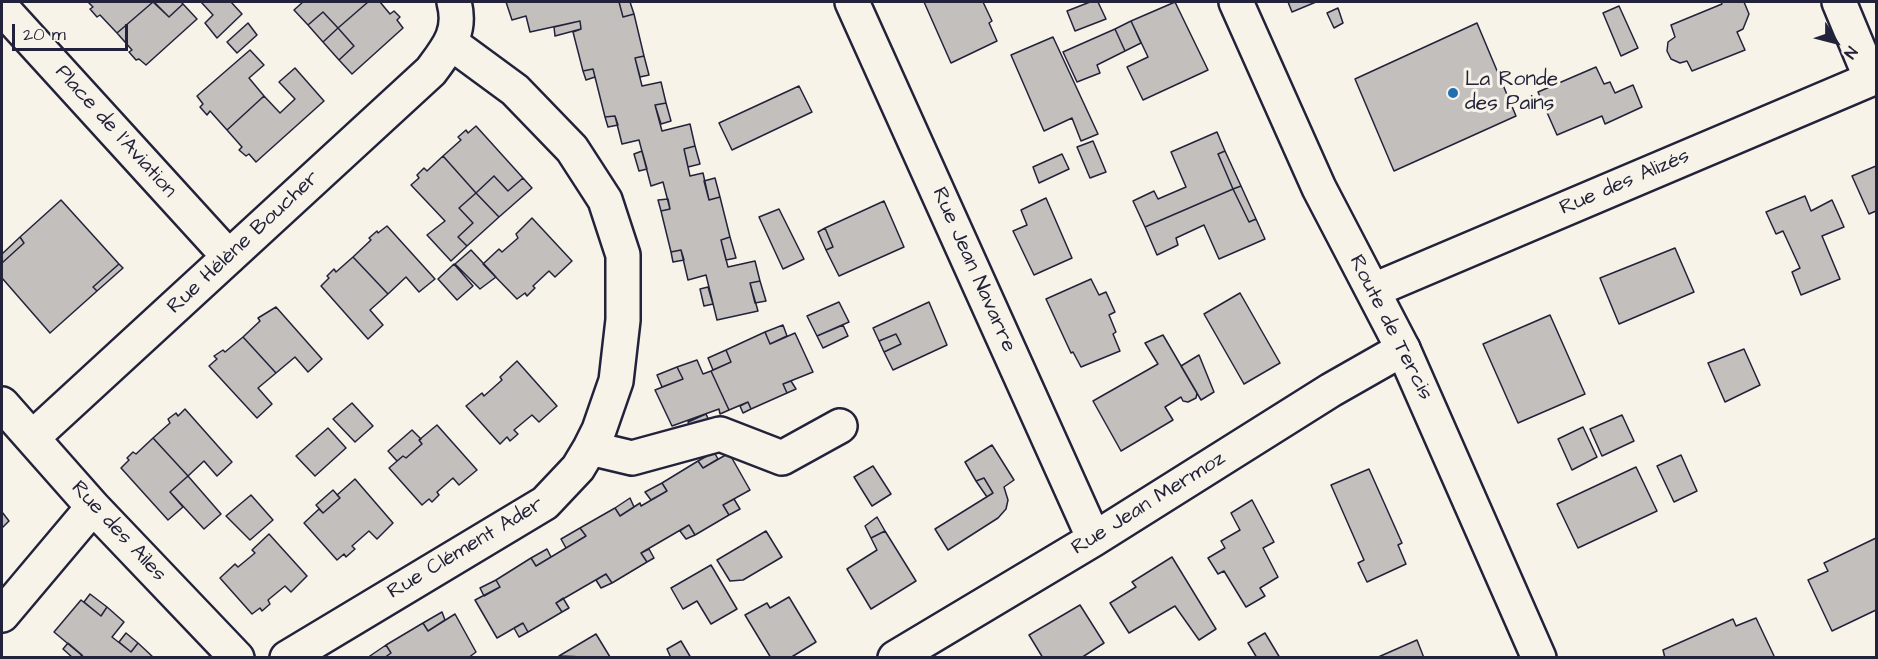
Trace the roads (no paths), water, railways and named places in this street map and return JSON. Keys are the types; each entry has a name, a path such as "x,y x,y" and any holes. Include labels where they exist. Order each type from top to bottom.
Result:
{"street":[{"path":"451,43 458,15 454,2"},
{"name":"Rue Jean Navarre","path":"852,2 1094,539"},
{"name":"Route de Tercis","path":"1236,2 1319,188 1403,349 1539,657"},
{"path":"1839,2 1874,78"},
{"name":"Place de l'Aviation","path":"2,8 229,257"},
{"name":"Rue Hélène Boucher","path":"32,438 431,71 451,43"},
{"name":"Rue Clément Ader","path":"287,657 545,503 578,468 590,448 599,430 616,381 623,320 623,255 605,200 572,149 515,90 451,43"},
{"name":"Rue des Alizés","path":"1374,290 1874,78"},
{"name":"Rue Jean Mermoz","path":"895,657 1094,539 1331,390 1403,349"},
{"name":"Rue des Ailes","path":"2,404 93,507 237,657"},
{"path":"590,448 632,458 720,435 782,458 840,426"},
{"path":"2,615 93,507"}],"place":[{"name":"La Ronde des Pains","path":"1453,93"}]}
